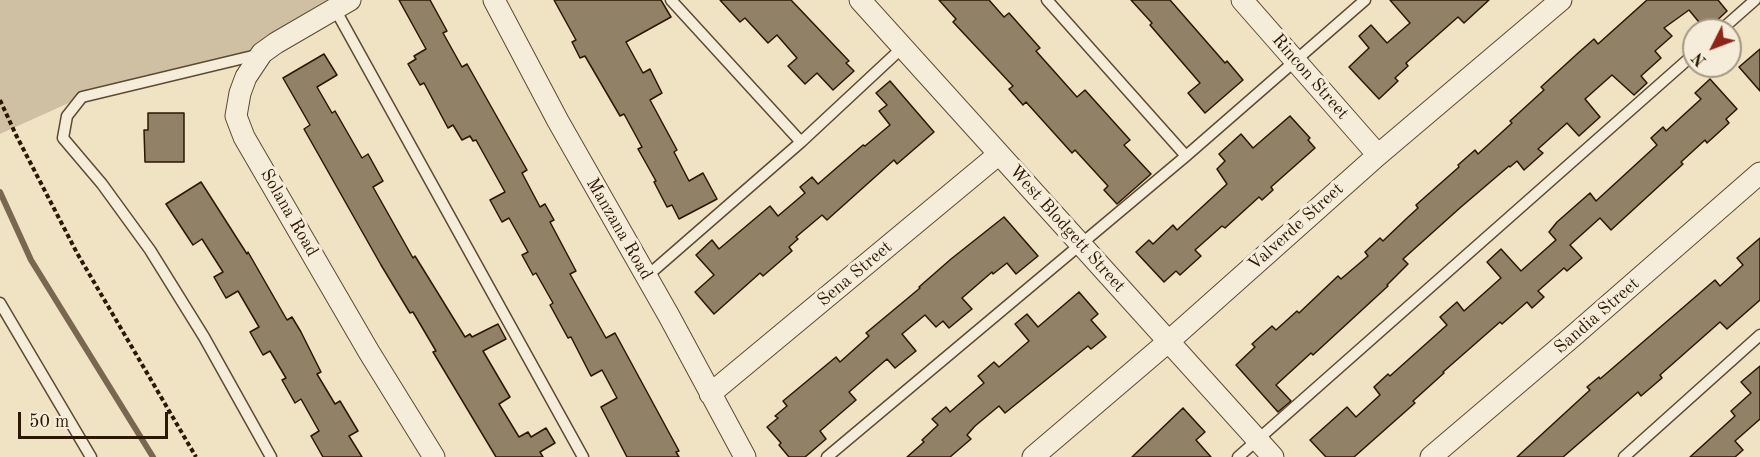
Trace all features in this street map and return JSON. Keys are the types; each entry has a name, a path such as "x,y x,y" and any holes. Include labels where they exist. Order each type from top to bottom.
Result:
{"street":[{"name":"Manzana Road","path":"494,0 558,122 745,457"},
{"name":"West Blodgett Street","path":"860,0 1273,457"},
{"name":"Rincon Street","path":"1242,0 1378,155"},
{"name":"Valverde Street","path":"1033,457 1169,341 1378,155 1561,0"},
{"name":"Solana Road","path":"343,4 262,53 246,77 240,93 236,116 244,137 369,352 434,457"},
{"name":"Sena Street","path":"710,394 999,154"},
{"name":"Sandia Street","path":"1431,457 1572,338 1760,172"}],"lane":[{"path":"671,0 801,142"},
{"path":"1047,0 1186,156"},
{"path":"827,457 1186,156 1365,0"},
{"path":"1735,18 1755,0"},
{"path":"343,4 583,457"},
{"path":"646,277 801,142 903,47"},
{"path":"262,53 82,97 67,116 63,138 102,184 150,250 204,337 271,457"},
{"path":"1238,457 1682,65"},
{"path":"0,303 91,457"},
{"path":"1624,457 1760,335"}],"path":[{"path":"0,100 25,154 77,253 196,457"}],"shaded area":[{"path":"0,0 350,0 262,53 82,97 0,134"}],"building":[{"path":"399,0 430,0 447,31 443,33 462,67 467,64 527,170 522,173 540,207 545,204 554,220 550,222 576,271 570,274 606,338 615,333 679,451 676,452 679,457 627,457 601,407 617,398 602,370 591,376 571,337 568,338 550,305 553,303 536,273 533,275 522,255 528,252 509,218 502,222 490,200 505,192 476,140 473,141 470,136 462,140 453,125 448,128 424,83 420,85 408,64 416,59 414,56 426,49"},
{"path":"554,0 661,0 671,17 626,42 643,73 650,69 662,93 650,100 677,150 674,152 689,181 703,173 717,199 679,219 672,205 667,207 638,149 642,147 624,114 620,116 585,56 580,58 572,42 576,40"},
{"path":"720,0 791,0 849,61 846,63 854,71 833,90 817,73 805,84 788,66 797,58 777,35 768,43 745,18 740,22"},
{"path":"939,0 989,0 1004,17 1009,13 1040,48 1036,51 1077,97 1085,90 1130,140 1124,145 1151,174 1117,204 1104,190 1108,186 1075,150 1072,153 1026,102 1023,105 1009,89 1013,86 953,22 956,19"},
{"path":"1131,0 1170,0 1225,63 1227,61 1243,80 1205,113 1188,93 1200,83"},
{"path":"1390,0 1489,0 1464,23 1458,17 1406,63 1408,66 1395,78 1398,81 1379,99 1349,67 1369,48 1359,36 1371,25 1387,43 1410,23"},
{"path":"1647,0 1718,0 1727,11 1720,18 1696,18 1689,10 1664,28 1672,36 1655,51 1661,58 1641,76 1647,83 1634,95 1612,75 1585,99 1600,117 1579,136 1567,123 1538,149 1543,153 1524,170 1517,161 1461,207 1403,259 1408,264 1388,286 1313,355 1311,353 1276,385 1291,401 1278,412 1236,365 1255,347 1252,344 1272,326 1276,330 1297,311 1299,313 1338,276 1341,279 1368,256 1365,252 1380,238 1383,241 1418,208 1416,205 1459,167 1458,165 1475,150 1478,154 1512,123 1510,121 1544,90 1541,87 1594,39 1598,44"},
{"path":"1760,49 1760,91 1742,70 1742,64"},
{"path":"324,54 337,75 317,87 332,113 335,111 362,158 368,154 383,181 373,187 413,258 415,256 465,337 470,334 472,337 498,324 506,339 483,351 510,397 499,404 519,437 528,432 531,437 546,428 555,443 540,452 543,457 496,457 433,352 436,351 413,312 410,313 381,265 304,129 310,125 283,78"},
{"path":"1710,79 1737,109 1726,119 1729,123 1707,143 1705,140 1681,162 1683,164 1611,230 1600,218 1570,245 1582,258 1567,271 1564,268 1538,291 1544,297 1532,308 1527,302 1502,324 1500,322 1443,372 1413,401 1415,403 1354,457 1326,457 1310,440 1347,407 1356,417 1380,395 1374,387 1388,374 1390,376 1447,325 1440,317 1457,302 1464,311 1501,278 1487,262 1501,249 1521,271 1556,240 1549,232 1557,222 1590,193 1596,201 1657,145 1651,138 1663,127 1666,131 1701,99 1695,93"},
{"path":"890,81 934,132 897,164 894,160 827,220 822,215 796,237 798,239 789,247 792,251 763,276 760,273 714,314 695,292 714,275 696,255 712,240 719,249 770,206 778,216 805,193 800,187 812,177 818,184 890,125 879,111 887,105 876,93"},
{"path":"148,113 184,113 184,162 145,162 144,130 148,130"},
{"path":"1290,116 1310,138 1308,140 1315,148 1271,187 1273,190 1262,200 1259,197 1225,228 1222,226 1195,250 1201,256 1180,275 1176,271 1164,282 1136,252 1149,240 1153,244 1173,225 1177,230 1227,184 1217,169 1225,161 1219,154 1241,134 1253,148"},
{"path":"201,182 247,254 248,252 287,320 292,317 301,332 321,372 317,374 335,404 340,401 358,431 349,436 362,457 323,457 311,436 319,431 301,399 295,403 282,380 286,378 270,351 263,355 250,332 259,327 238,291 226,298 214,277 223,272 202,239 193,245 166,204"},
{"path":"1004,217 1038,256 1016,274 1007,263 993,274 992,272 962,298 972,309 949,328 943,321 936,327 925,315 902,334 916,351 895,368 887,359 849,392 856,400 820,431 826,439 805,457 789,457 779,445 781,443 767,427 787,406 783,401 836,357 840,362 869,336 866,333 951,259"},
{"path":"1760,238 1760,300 1727,329 1720,322 1660,375 1662,378 1641,396 1638,392 1563,457 1517,457 1590,390 1587,387 1599,377 1600,379 1715,280 1720,286 1743,265 1737,258"},
{"path":"1079,292 1098,314 1091,320 1106,337 1091,349 1088,346 1005,413 999,406 975,426 967,435 971,439 950,457 907,457 938,425 932,419 946,407 950,412 984,383 978,376 994,362 999,367 1029,341 1015,324 1027,314 1038,327"},
{"path":"1760,366 1760,419 1735,441 1743,450 1735,457 1690,457 1735,416 1731,411 1751,393 1741,382"},
{"path":"1183,408 1205,432 1196,440 1211,457 1132,457"}],"waterway":[{"path":"0,192 31,260 153,457"}]}
